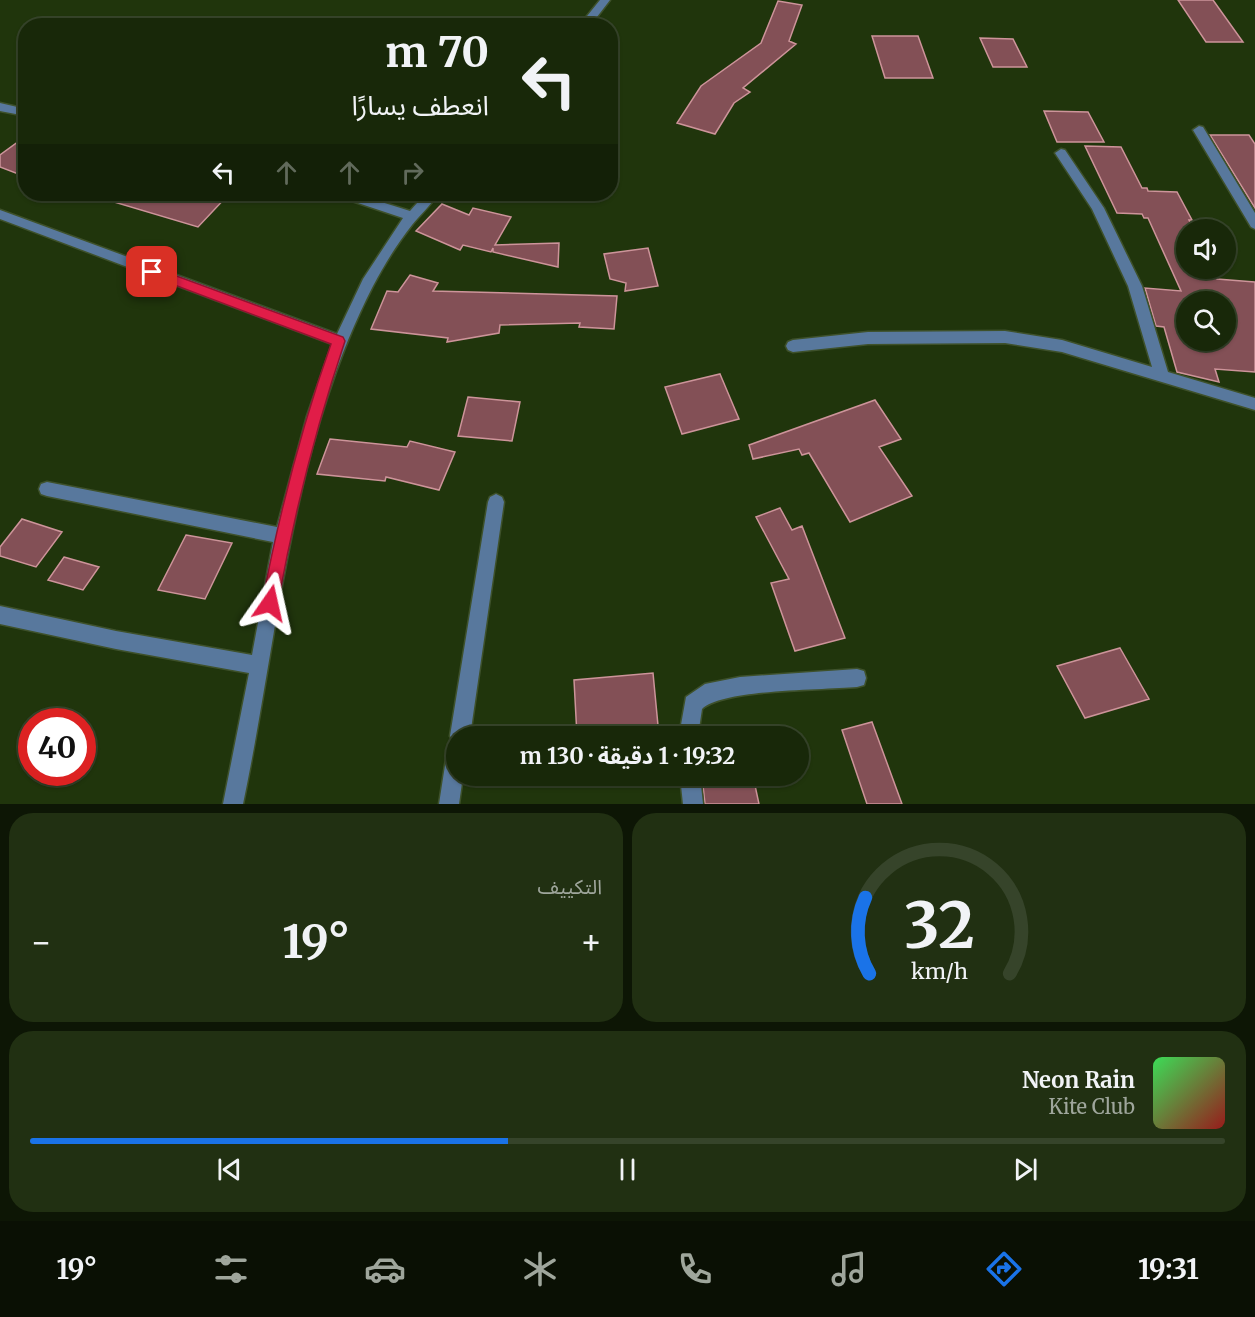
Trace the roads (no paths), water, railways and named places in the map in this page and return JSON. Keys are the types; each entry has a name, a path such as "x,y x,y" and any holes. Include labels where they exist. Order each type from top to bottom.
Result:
{"street":[{"path":"590,18 605,0"},
{"path":"0,107 18,111"},
{"path":"1199,130 1255,224"},
{"path":"1060,153 1098,208 1135,286 1163,378"},
{"path":"367,201 410,216"},
{"path":"233,804 282,536 320,393 339,341 377,265 403,231 410,216 425,201"},
{"path":"0,214 339,341"},
{"path":"793,346 868,338 1005,337 1062,346 1118,361 1163,378 1255,404"},
{"path":"47,489 282,536"},
{"path":"462,726 496,502"},
{"path":"0,615 116,640 260,666"},
{"path":"690,726 693,704 705,693 740,687 857,678"},
{"path":"449,804 452,786"},
{"path":"691,786 693,804"}]}
